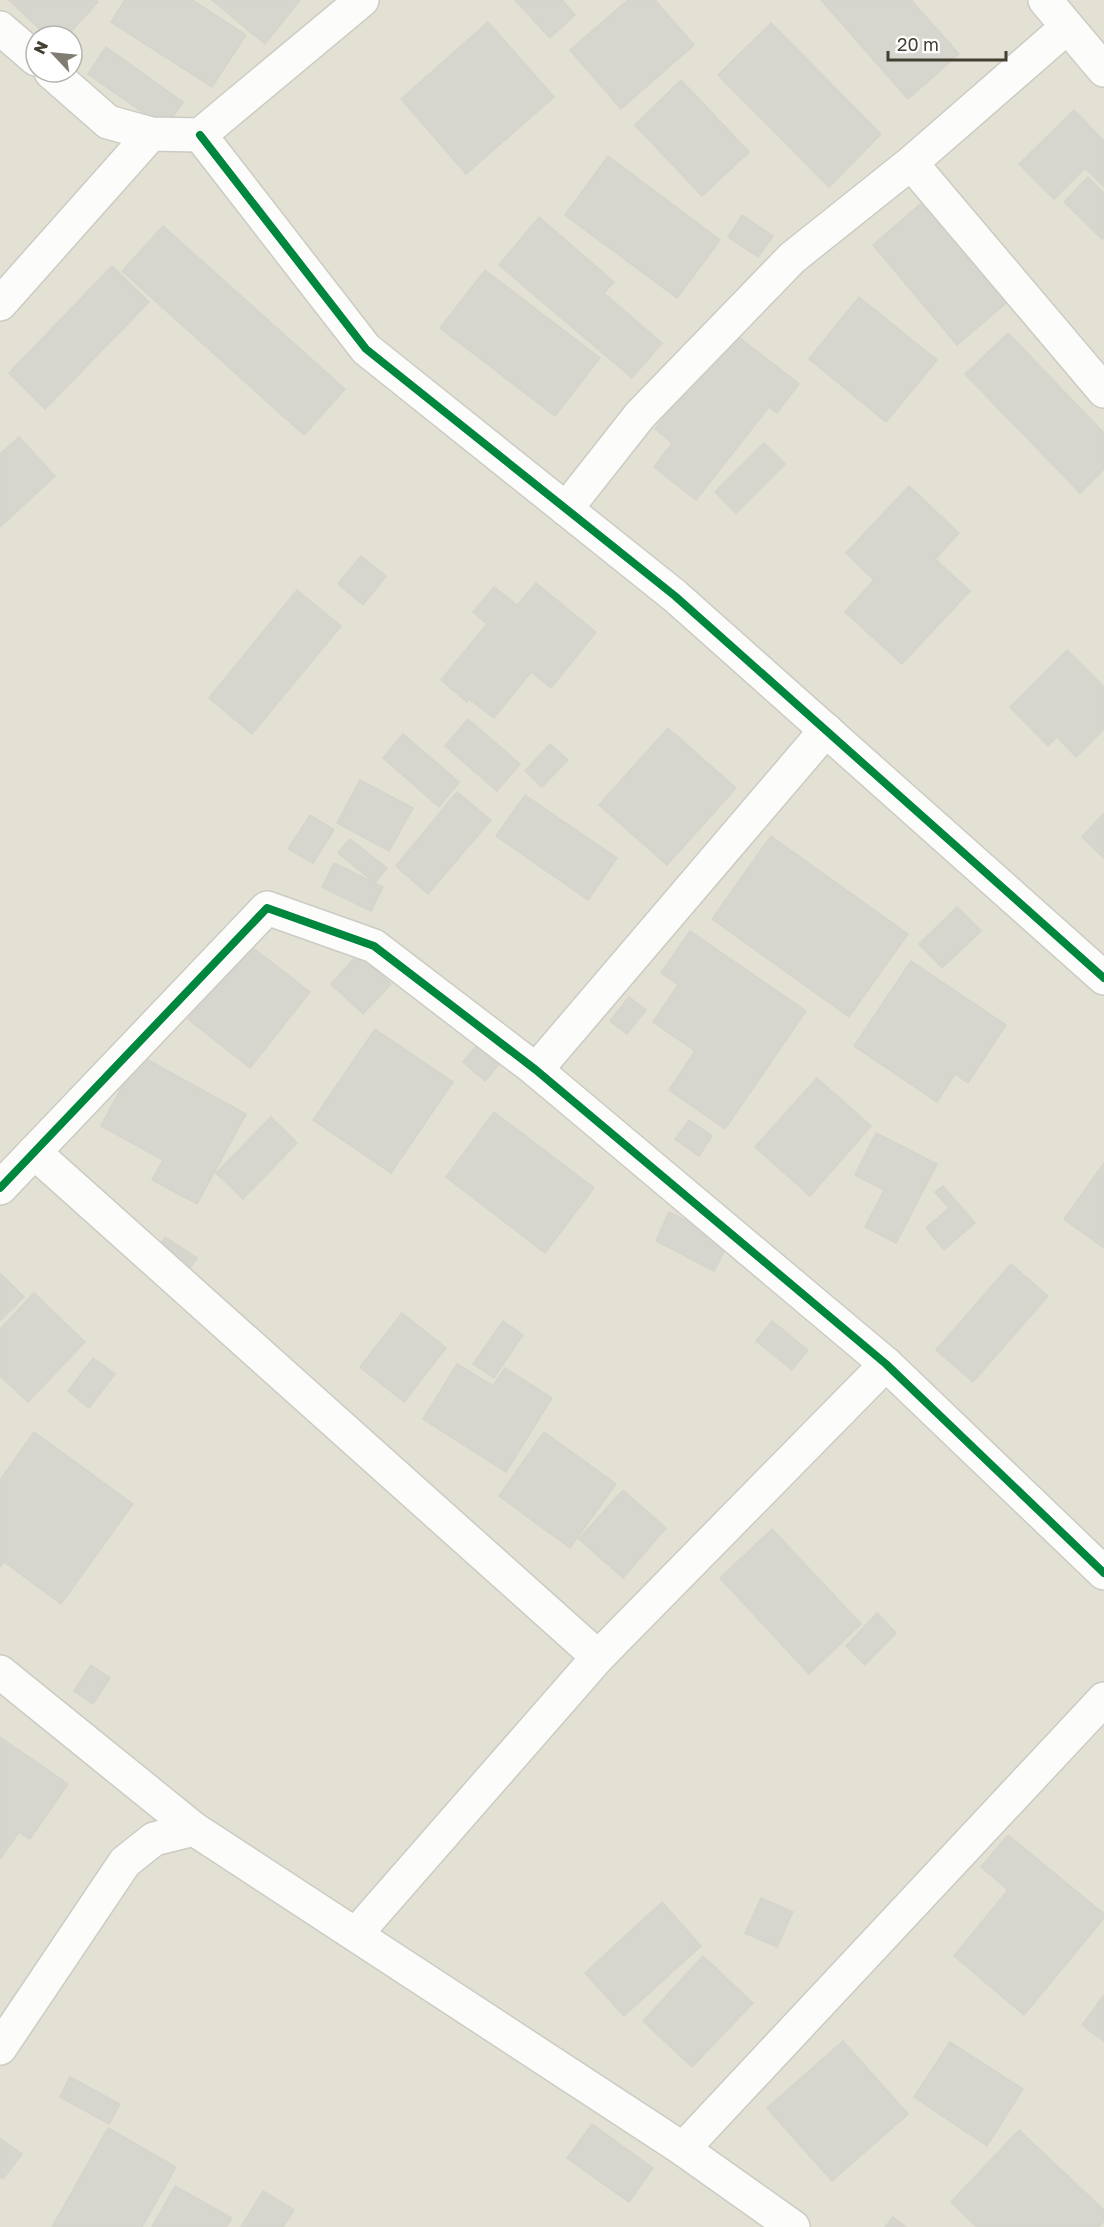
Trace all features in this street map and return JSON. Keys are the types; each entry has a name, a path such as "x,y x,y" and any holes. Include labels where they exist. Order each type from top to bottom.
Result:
{"street":[{"path":"65,84 108,122 151,134 200,135 362,0"},
{"path":"1045,0 1066,28 1104,70"},
{"path":"0,28 24,49"},
{"path":"566,509 639,415 792,258 911,163 1066,28"},
{"path":"0,304 151,134"},
{"path":"200,135 366,349 675,596 1104,978"},
{"path":"911,163 1104,391"},
{"path":"536,1070 826,730"},
{"path":"0,1188 267,908 374,946 536,1070 886,1364 1104,1573"},
{"path":"34,1152 598,1657"},
{"path":"356,1934 598,1657 886,1364"},
{"path":"0,1672 194,1829 683,2149 793,2227"},
{"path":"683,2149 1104,1699"},
{"path":"4,2033 125,1862 154,1839 194,1829"}],"shaded area":[{"path":"0,0 1104,0 1104,2227 0,2227"}],"building":[{"path":"9,0 96,0 98,2 78,24 34,24"},
{"path":"125,0 192,0 246,35 212,87 111,22"},
{"path":"212,0 300,0 265,44"},
{"path":"515,0 562,0 575,15 550,38"},
{"path":"628,0 655,0 694,45 621,109 570,50"},
{"path":"821,0 911,0 959,54 908,99"},
{"path":"488,22 554,97 466,174 401,99"},
{"path":"771,23 881,134 829,187 718,75"},
{"path":"106,47 183,102 165,128 88,74"},
{"path":"681,80 749,152 702,196 635,125"},
{"path":"1074,110 1104,141 1104,187 1085,168 1054,199 1019,164"},
{"path":"608,156 720,240 677,298 565,215"},
{"path":"1088,177 1104,193 1104,237 1102,239 1064,202"},
{"path":"927,198 1012,298 957,345 873,245"},
{"path":"742,215 773,236 758,257 728,237"},
{"path":"539,217 614,282 604,293 662,343 632,378 499,265"},
{"path":"163,226 345,389 304,435 122,271"},
{"path":"112,266 149,302 45,409 9,373"},
{"path":"485,270 600,358 555,416 440,328"},
{"path":"859,297 937,360 886,422 809,359"},
{"path":"731,331 799,384 777,413 769,407 696,500 654,467 672,443 655,429"},
{"path":"1008,333 1104,433 1104,469 1080,493 965,374"},
{"path":"19,437 55,476 0,527 0,454"},
{"path":"764,443 785,464 736,513 715,492"},
{"path":"909,486 959,533 935,559 970,591 902,664 845,612 874,580 846,553"},
{"path":"361,556 386,576 363,605 338,584"},
{"path":"536,583 596,632 551,688 531,672 494,718 469,699 467,702 441,680 487,624 473,612 494,587 517,605"},
{"path":"297,590 341,626 252,734 209,698"},
{"path":"1067,650 1104,687 1104,729 1076,757 1057,737 1048,746 1010,707"},
{"path":"468,719 520,764 497,791 445,746"},
{"path":"668,728 736,788 667,865 599,805"},
{"path":"403,734 459,782 439,807 383,758"},
{"path":"550,744 568,760 542,787 525,771"},
{"path":"360,780 413,808 389,851 337,823"},
{"path":"457,792 491,820 428,894 396,866"},
{"path":"525,795 617,858 588,900 496,836"},
{"path":"1104,813 1104,858 1082,837"},
{"path":"310,815 334,830 313,863 288,849"},
{"path":"771,836 908,934 849,1017 712,919"},
{"path":"350,839 387,868 375,883 338,853"},
{"path":"334,863 383,887 371,911 322,887"},
{"path":"957,907 981,931 942,968 919,944"},
{"path":"690,931 806,1011 725,1129 669,1090 695,1051 653,1022 678,985 661,973"},
{"path":"248,944 310,992 250,1068 188,1019"},
{"path":"358,954 391,984 363,1014 331,984"},
{"path":"911,961 1006,1025 968,1083 955,1074 937,1102 854,1046"},
{"path":"629,997 646,1010 627,1034 610,1021"},
{"path":"375,1029 453,1082 391,1173 313,1120"},
{"path":"481,1040 504,1058 485,1081 463,1062"},
{"path":"139,1055 246,1114 197,1204 152,1180 163,1160 101,1126"},
{"path":"817,1078 871,1126 810,1196 755,1147"},
{"path":"494,1112 594,1188 545,1253 446,1177"},
{"path":"271,1117 297,1143 243,1199 216,1173"},
{"path":"689,1120 712,1136 699,1156 675,1139"},
{"path":"876,1133 937,1164 896,1243 865,1227 884,1190 855,1175"},
{"path":"1104,1163 1104,1248 1064,1219"},
{"path":"943,1186 975,1223 944,1250 926,1228 949,1208 935,1192"},
{"path":"669,1212 729,1242 714,1271 656,1241"},
{"path":"165,1237 197,1258 183,1278 152,1257"},
{"path":"1011,1264 1048,1296 973,1382 936,1350"},
{"path":"0,1273 24,1297 0,1321"},
{"path":"34,1293 85,1342 28,1402 0,1376 0,1329"},
{"path":"402,1313 446,1348 404,1402 360,1367"},
{"path":"503,1321 523,1335 494,1378 473,1364"},
{"path":"772,1321 808,1350 792,1370 756,1341"},
{"path":"93,1358 115,1374 89,1408 68,1391"},
{"path":"457,1364 493,1386 505,1368 552,1398 506,1472 423,1419"},
{"path":"34,1432 133,1504 61,1604 4,1562 0,1567 0,1480"},
{"path":"544,1432 616,1484 570,1548 499,1496"},
{"path":"623,1490 666,1528 623,1578 579,1539"},
{"path":"772,1529 861,1624 809,1674 720,1578"},
{"path":"877,1613 896,1633 865,1665 846,1646"},
{"path":"91,1665 110,1678 93,1704 74,1691"},
{"path":"0,1737 68,1784 30,1839 19,1832 0,1859"},
{"path":"1008,1835 1104,1914 1104,1918 1024,2015 954,1956 1008,1890 981,1867"},
{"path":"761,1898 793,1912 777,1947 745,1933"},
{"path":"662,1902 701,1946 624,2016 585,1973"},
{"path":"703,1956 753,2003 692,2067 643,2021"},
{"path":"1104,1995 1104,2041 1082,2025"},
{"path":"843,2041 908,2114 832,2181 767,2108"},
{"path":"950,2042 1023,2089 987,2146 914,2097"},
{"path":"70,2077 120,2104 109,2124 60,2097"},
{"path":"592,2124 653,2168 629,2202 567,2158"},
{"path":"108,2128 176,2167 142,2227 52,2227"},
{"path":"1019,2130 1104,2210 1104,2221 1098,2227 977,2227 951,2202"},
{"path":"1,2139 22,2154 3,2179 0,2177"},
{"path":"175,2186 232,2218 226,2227 152,2227"},
{"path":"263,2191 294,2210 283,2227 241,2227"},
{"path":"893,2217 906,2227 885,2227"}],"cycle path":[{"path":"200,135 366,349 675,596 1104,978"},
{"path":"0,1188 267,908 374,946 536,1070 886,1364 1104,1573"}]}
